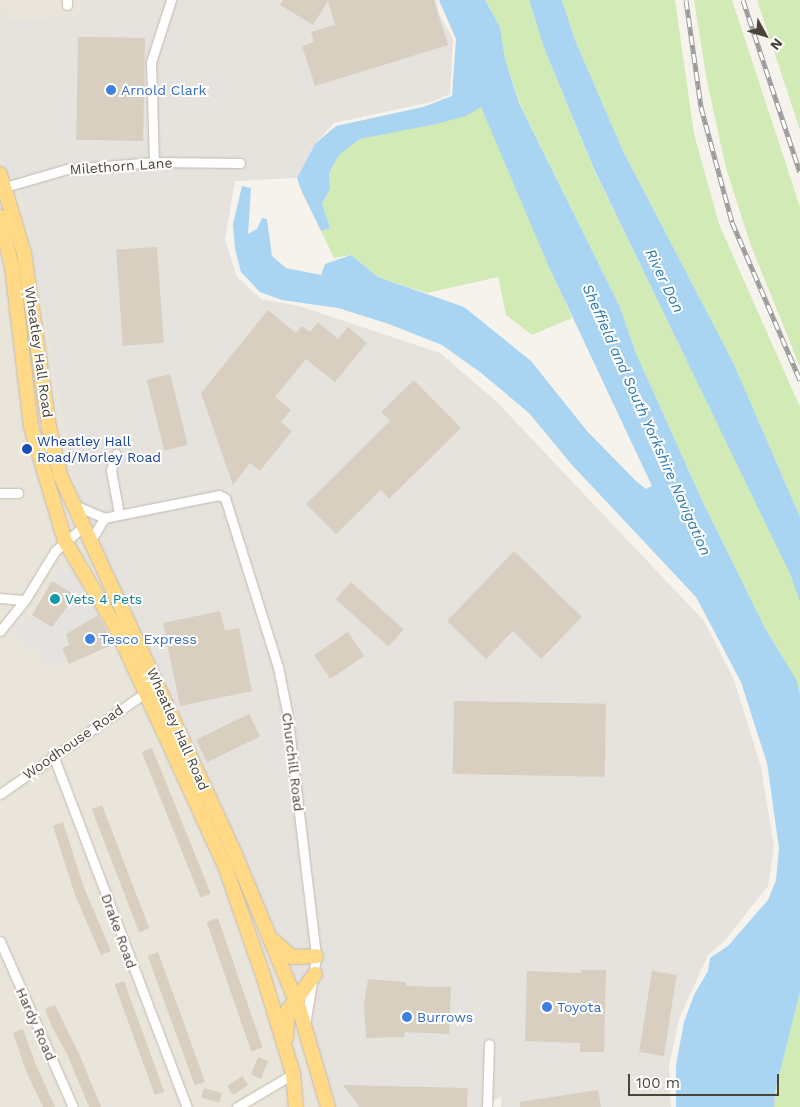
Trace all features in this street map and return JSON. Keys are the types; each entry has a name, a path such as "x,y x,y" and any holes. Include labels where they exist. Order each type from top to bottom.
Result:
{"highway":[{"name":"Wheatley Hall Road","path":"3,181 24,253 55,455 60,475 74,504 74,534"},
{"name":"Wheatley Hall Road","path":"0,217 12,267 31,427 74,534 234,891 291,1070 296,1107"},
{"name":"Wheatley Hall Road","path":"74,534 91,540 265,928 308,1036 328,1107"},
{"path":"265,928 286,954 292,957 316,956"},
{"path":"291,1070 285,1028 294,999 315,974"}],"street":[{"path":"154,162 151,62 171,0"},
{"name":"Milethorn Lane","path":"3,181 65,169 154,162 240,163"},
{"path":"74,504 104,518 119,514 111,470 116,454"},
{"path":"0,493 18,493"},
{"name":"Churchill Road","path":"119,514 223,495 278,667 293,752 316,956 315,974 306,1009 308,1036"},
{"path":"91,540 104,518"},
{"path":"0,631 74,534"},
{"path":"0,598 25,600"},
{"name":"Woodhouse Road","path":"0,794 53,755 146,692"},
{"name":"Drake Road","path":"53,755 187,1107"},
{"name":"Hardy Road","path":"0,941 73,1107"},
{"path":"487,1107 489,1044"},
{"path":"237,1107 291,1070"}],"shaded area":[{"path":"0,0 79,0 80,14 10,21 0,13"},
{"path":"79,0 436,0 440,16 453,39 450,94 431,102 334,123 315,144 297,178 235,181 225,240 237,277 261,299 299,306 440,353 497,402 704,621 734,680 761,767 774,847 768,886 726,939 708,955 679,1019 669,1066 671,1107 501,1107 502,1096 482,1107 328,1107 299,1008 84,526 22,197 0,157 0,13 4,10 10,21 80,14"},
{"path":"0,157 22,197 299,1008 320,1107 0,1107"},
{"path":"59,567 74,569 101,614 65,634 69,645 62,648 67,659 52,668 41,658 42,653 29,648 13,634 32,615 52,627 58,617 61,618 71,593 52,581"}],"green space":[{"path":"485,0 529,0 544,48 594,170 792,576 800,602 800,696 796,681 766,630 701,498 635,351 620,307 519,102 505,59 500,27"},
{"path":"562,0 675,0 694,134 719,224 800,407 800,517 733,362 623,151 575,40"},
{"path":"694,0 732,0 800,207 800,367 750,243 726,168 707,81"},
{"path":"757,0 800,0 800,130"},
{"path":"481,106 572,318 532,335 506,315 498,277 427,293 378,277 351,255 334,258 321,231 329,228 322,204 330,189 329,173 339,155 360,139 466,116"},
{"path":"800,992 800,1107 774,1107 775,1092"}],"water":[{"name":"Sheffield and South Yorkshire Navigation","path":"439,0 485,0 500,27 505,59 519,103 620,307 635,351 701,498 766,630 797,681 800,696 800,992 775,1092 774,1107 676,1107 676,1065 684,1022 694,995 708,971 710,958 728,946 768,900 776,880 779,848 767,763 741,682 696,597 572,465 529,413 480,372 442,345 389,324 338,308 282,300 260,292 241,272 235,249 233,224 242,186 251,188 248,234 257,229 262,218 267,219 272,256 286,268 321,275 325,264 351,255 378,277 464,307 531,361 587,431 636,481 646,489 652,486 549,267 481,107 466,116 436,124 360,139 339,155 329,173 330,189 322,204 330,228 321,231 302,192 297,178 315,144 336,126 423,107 452,96 456,39"},
{"name":"River Don","path":"529,0 562,0 575,40 623,151 733,362 800,517 800,602 791,576 594,169 544,48"}],"building":[{"path":"283,0 434,0 448,45 315,86 302,46 314,42 311,32 335,25 328,1 313,25 280,5"},
{"name":"Arnold Clark","path":"78,37 145,38 143,141 76,140"},
{"path":"157,247 164,343 123,346 116,250"},
{"path":"268,310 296,333 302,326 310,332 318,322 338,339 348,327 367,343 335,382 306,359 275,397 291,410 281,422 292,431 260,471 250,463 233,485 201,393"},
{"path":"170,374 188,445 164,451 147,380"},
{"path":"414,380 461,428 389,499 381,490 336,534 306,504 390,421 381,412"},
{"path":"514,551 582,617 541,659 513,631 486,659 447,621"},
{"name":"Vets 4 Pets","path":"52,581 72,593 65,604 68,606 52,627 32,615"},
{"path":"351,582 404,630 388,647 336,599"},
{"path":"220,611 225,631 239,628 252,691 180,706 163,623"},
{"name":"Tesco Express","path":"98,615 114,644 69,664 62,648 69,645 66,634"},
{"path":"348,632 364,656 330,679 314,655"},
{"path":"454,701 606,704 605,777 453,774"},
{"path":"249,714 260,736 207,762 196,740"},
{"path":"152,748 211,894 201,898 142,752"},
{"path":"102,805 149,928 139,932 92,809"},
{"path":"63,822 83,885 111,951 101,955 75,895 53,826"},
{"path":"218,918 263,1048 251,1051 207,922"},
{"path":"158,952 205,1082 195,1085 148,956"},
{"path":"581,970 606,970 604,1052 580,1052 580,1043 525,1041 527,971 581,973"},
{"path":"652,971 677,975 664,1056 639,1052"},
{"name":"Burrows","path":"368,979 406,982 406,986 451,987 449,1034 405,1032 404,1037 366,1038 364,1003"},
{"path":"124,981 164,1092 155,1095 115,984"},
{"path":"55,1005 80,1056 101,1107 89,1107 67,1054 53,1029 45,1009"},
{"path":"23,1029 36,1065 55,1107 43,1107 26,1071 13,1033"},
{"path":"258,1057 268,1061 261,1079 251,1075"},
{"path":"242,1076 248,1085 233,1095 227,1086"},
{"path":"343,1085 468,1088 467,1107 360,1107"},
{"path":"204,1088 222,1093 220,1103 201,1098"},
{"path":"598,1090 601,1107 520,1107 520,1102"}],"railway":[{"path":"686,0 701,107 732,222 800,380"},
{"path":"743,0 800,172"}],"place":[{"name":"Arnold Clark","path":"111,90"},
{"name":"Wheatley Hall Road/Morley Road","path":"27,449"},
{"name":"Vets 4 Pets","path":"55,599"},
{"name":"Tesco Express","path":"90,639"},
{"name":"Toyota","path":"547,1007"},
{"name":"Burrows","path":"407,1017"}]}
